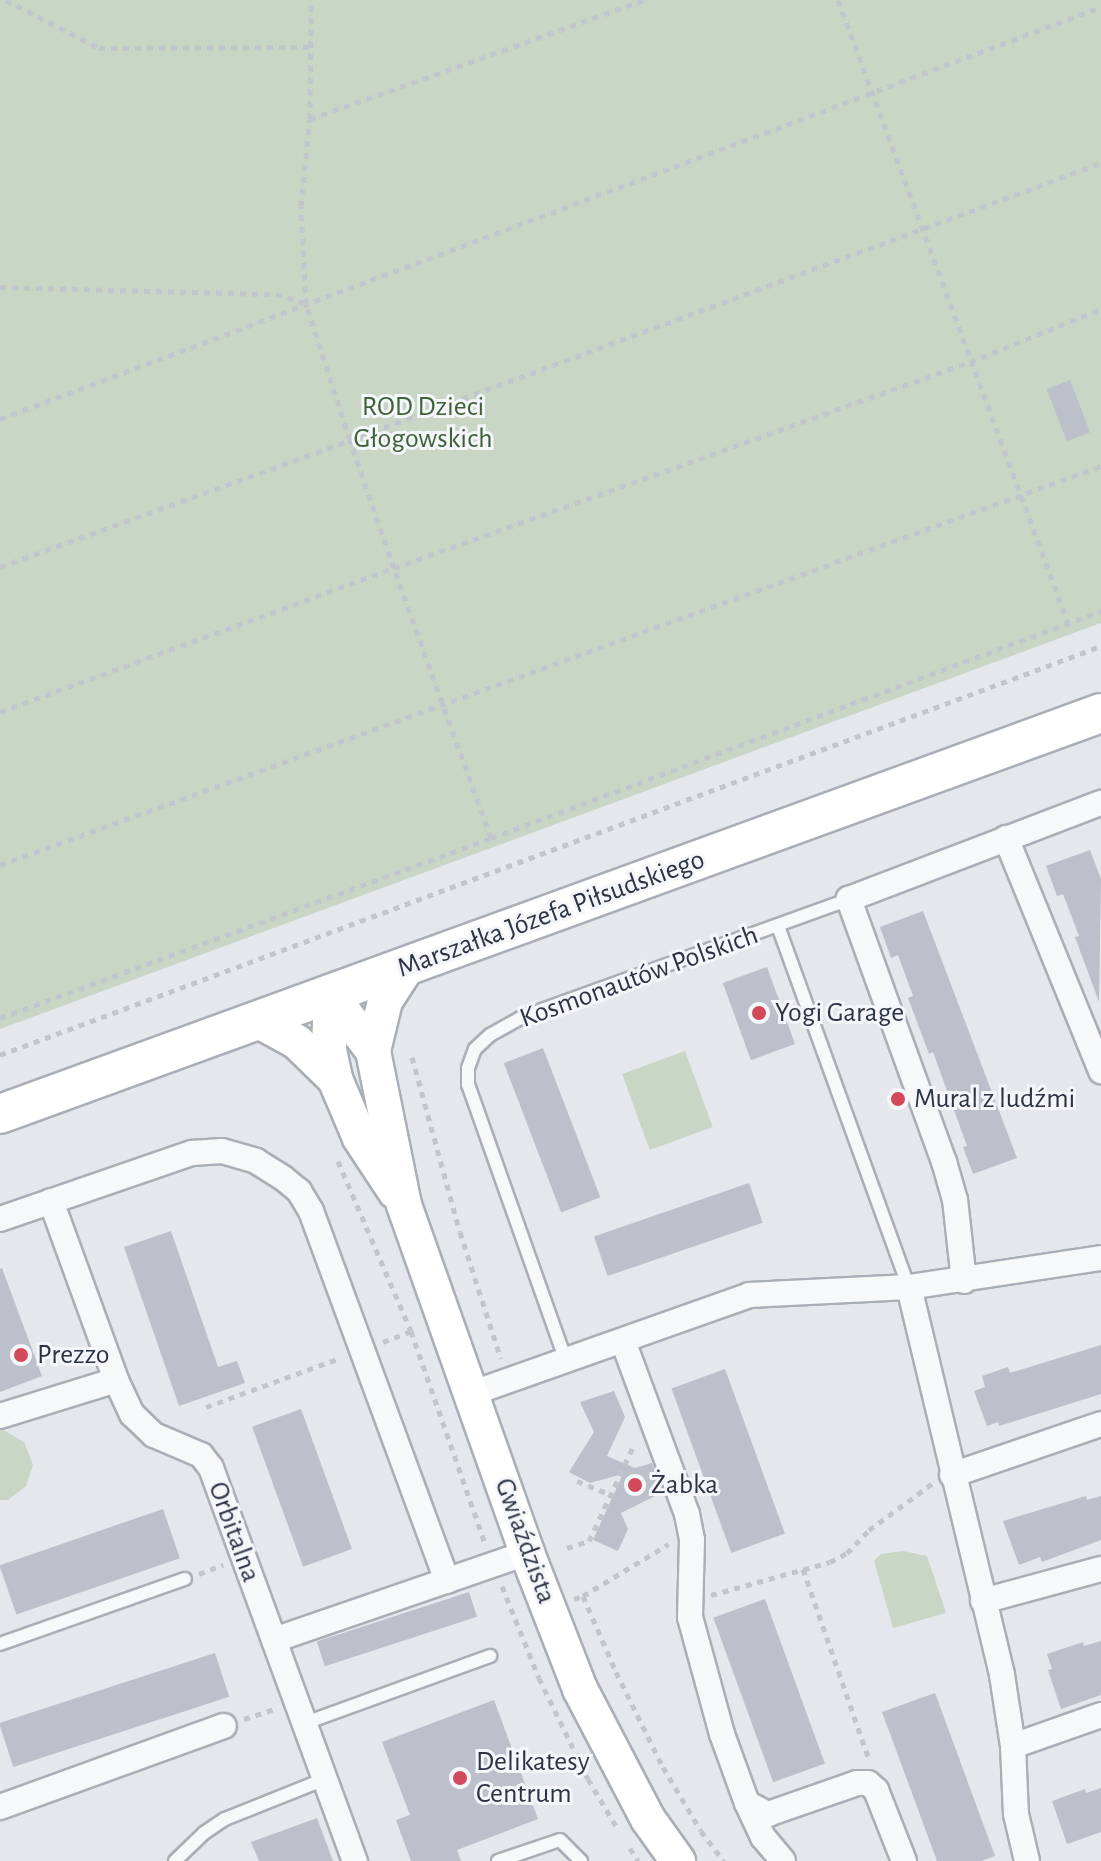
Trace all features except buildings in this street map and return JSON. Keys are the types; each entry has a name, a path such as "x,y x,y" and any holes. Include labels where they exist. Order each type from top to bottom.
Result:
{"main road":[{"name":"Marszałka Józefa Piłsudskiego","path":"0,1114 1101,713"}],"street":[{"name":"Kosmonautów Polskich","path":"849,899 1101,803"},
{"path":"1006,838 1101,1071"},
{"path":"849,899 944,1162 955,1200 964,1281"},
{"path":"373,1051 385,1001 407,967"},
{"name":"Gwiaździsta","path":"331,995 373,1051 404,1205 473,1393 527,1553 580,1689 648,1819 678,1861"},
{"name":"Gwiaździsta","path":"331,995 329,1050 335,1079 360,1138 404,1205"},
{"path":"257,1020 297,1042 335,1079"},
{"path":"0,1219 192,1153 222,1151 256,1161 299,1191 311,1211 447,1581"},
{"name":"Orbitalna","path":"51,1201 116,1380 143,1428 201,1455 211,1468 274,1640"},
{"path":"473,1393 749,1295 909,1287 1101,1258"},
{"path":"909,1287 1002,1675 1013,1746 1016,1814 1027,1861"},
{"path":"623,1341 690,1532 690,1617 722,1734 763,1837 783,1861"},
{"path":"0,1416 116,1380"},
{"path":"952,1475 1101,1424"},
{"path":"355,1861 274,1640 527,1553"},
{"path":"983,1601 1101,1569"},
{"path":"1013,1746 1101,1715"},
{"path":"0,1807 224,1726"},
{"path":"747,1803 768,1814 857,1783 868,1783 876,1790 904,1861"}],"lane":[{"name":"Kosmonautów Polskich","path":"566,1361 468,1085 468,1068 475,1049 490,1035 522,1017 849,899"},
{"path":"778,926 909,1287"},
{"path":"0,1644 185,1579"},
{"path":"301,1712 490,1656"},
{"path":"175,1861 204,1833 225,1819 325,1779"},
{"path":"498,1861 560,1840 581,1861"}],"path":[{"path":"6,0 99,48 312,47"},
{"path":"311,0 310,119 301,206 306,304 394,568 491,838"},
{"path":"310,119 644,0"},
{"path":"838,0 1068,623"},
{"path":"0,419 1101,7"},
{"path":"0,567 1101,163"},
{"path":"0,287 276,294 306,304"},
{"path":"0,712 970,362 1101,309"},
{"path":"0,865 407,715 443,705 966,518 1101,466"},
{"path":"0,1018 1101,611"},
{"path":"0,1055 1101,646"},
{"path":"412,1057 460,1232 509,1381"},
{"path":"333,1149 411,1331 486,1544"},
{"path":"206,1407 411,1331"},
{"path":"567,1548 589,1541 650,1413"},
{"path":"690,1600 803,1569 847,1553 886,1516 935,1482 952,1475"},
{"path":"577,1481 611,1495"},
{"path":"565,1602 583,1596 690,1532"},
{"path":"185,1579 243,1557"},
{"path":"803,1569 870,1757 868,1783"},
{"path":"583,1596 663,1767 701,1831 724,1861"},
{"path":"224,1726 301,1712"}],"green space":[{"name":"ROD Dzieci Głogowskich","path":"0,0 1101,0 1101,623 0,1029"},
{"path":"685,1051 713,1127 650,1150 622,1074"},
{"path":"0,1428 24,1442 33,1465 26,1486 8,1500 0,1500"},
{"path":"903,1551 927,1556 946,1613 893,1628 874,1561 881,1554"}],"place":[{"name":"Yogi Garage","path":"759,1013"},
{"name":"Mural z ludźmi","path":"898,1099"},
{"name":"Prezzo","path":"21,1355"},
{"name":"Żabka","path":"635,1485"},
{"name":"Delikatesy Centrum","path":"460,1778"}]}
